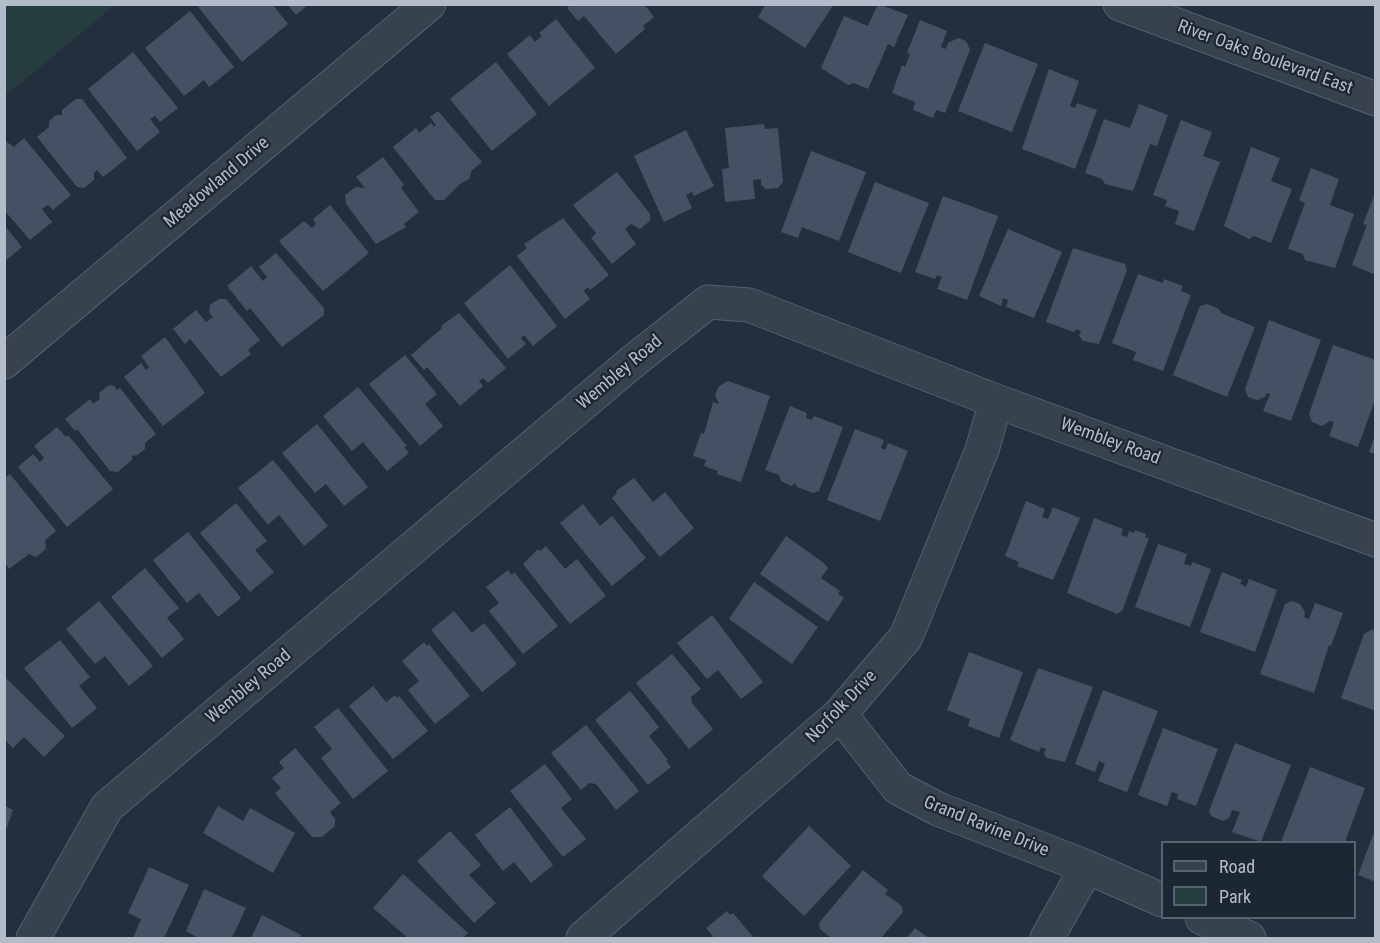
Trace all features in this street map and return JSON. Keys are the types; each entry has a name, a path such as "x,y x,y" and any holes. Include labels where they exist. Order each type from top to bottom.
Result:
{"street":[{"name":"Meadowland Drive","path":"4,362 429,4"},
{"name":"River Oaks Boulevard East","path":"1120,4 1376,99"},
{"name":"Wembley Road","path":"33,939 107,807 621,370 708,302 749,305 996,401 1376,540"},
{"name":"Norfolk Drive","path":"583,939 840,714 906,637 982,450 996,401"},
{"name":"Grand Ravine Drive","path":"840,714 898,788 938,809 1088,867 1161,900"},
{"path":"1047,939 1088,867"},
{"path":"1204,919 1249,939"}],"green space":[{"path":"5,4 115,4 115,5 5,96"}],"building":[{"path":"196,4 272,4 288,24 242,62"},
{"path":"287,4 309,4 296,15"},
{"path":"571,4 644,4 654,17 643,26 645,29 616,54 584,16 578,21 567,8"},
{"path":"766,4 834,4 805,48 758,17"},
{"path":"878,4 908,15 894,47 888,44 868,89 854,83 848,85 821,68 844,16 868,26"},
{"path":"190,11 234,67 209,87 204,80 184,96 145,48"},
{"path":"556,19 595,68 549,106 507,54 530,35 535,42 542,36 539,33"},
{"path":"920,20 947,31 941,47 946,49 948,43 958,38 966,41 970,50 945,113 936,110 933,118 913,110 915,102 892,93 902,65 905,67 910,54 907,53"},
{"path":"985,43 1038,64 1012,132 958,111"},
{"path":"133,52 178,108 160,122 155,116 150,119 160,132 137,151 88,89"},
{"path":"496,62 537,114 492,151 450,99"},
{"path":"1049,69 1079,81 1070,106 1075,108 1077,103 1097,110 1075,169 1022,149"},
{"path":"76,99 82,99 127,158 103,177 97,170 94,173 94,180 84,188 77,187 37,137 49,127 49,121 56,115 62,115 62,110"},
{"path":"1139,104 1168,115 1157,146 1150,144 1133,191 1105,184 1102,179 1085,173 1104,119 1130,128"},
{"path":"438,111 482,162 471,171 470,178 444,200 435,200 393,147 416,128 419,133 431,123 434,127 436,125 430,117"},
{"path":"1181,120 1212,132 1203,156 1220,162 1194,231 1175,224 1179,211 1165,206 1167,200 1153,195"},
{"path":"764,124 765,129 778,128 783,182 778,188 766,189 761,185 761,179 753,180 755,199 725,202 722,169 729,168 725,128"},
{"path":"686,130 714,186 694,196 692,192 686,195 692,208 664,222 634,156"},
{"path":"24,138 71,195 53,210 48,205 42,209 52,222 30,240 4,210 4,140 14,147"},
{"path":"1251,147 1280,158 1271,181 1292,189 1271,243 1254,236 1249,239 1224,226"},
{"path":"811,151 866,172 839,241 802,227 798,238 781,232"},
{"path":"383,157 404,185 401,188 419,212 404,224 406,227 376,244 346,204 345,195 356,187 365,188 356,177"},
{"path":"1311,168 1339,179 1330,205 1354,214 1335,268 1305,260 1303,254 1288,249 1305,203 1299,200"},
{"path":"617,172 650,214 650,221 640,229 631,224 625,229 636,244 612,264 591,238 596,233 573,205"},
{"path":"875,182 929,203 901,273 848,252"},
{"path":"1375,193 1376,275 1352,265 1367,225 1363,224"},
{"path":"943,196 998,216 967,300 937,289 942,277 937,275 935,279 915,272"},
{"path":"330,205 369,253 323,291 279,241 304,221 312,228 316,224 313,219"},
{"path":"563,218 609,275 590,290 588,287 584,291 590,299 565,319 517,256 527,248 524,244"},
{"path":"4,225 22,247 4,262"},
{"path":"1008,229 1062,252 1034,318 1006,307 1008,300 1003,298 1001,306 979,296"},
{"path":"1073,248 1125,264 1127,270 1099,344 1083,341 1079,336 1081,331 1076,329 1074,332 1046,322"},
{"path":"276,253 324,308 324,315 282,347 250,308 247,311 227,286 251,266 263,281 267,277 259,267"},
{"path":"510,265 557,326 533,346 524,335 521,338 526,344 508,359 464,303"},
{"path":"1138,274 1163,283 1164,279 1183,286 1181,291 1191,295 1163,371 1133,360 1136,352 1112,343"},
{"path":"219,299 226,299 260,340 248,350 251,354 221,377 190,339 185,344 173,329 196,310 206,322 213,317 209,312 210,305"},
{"path":"1207,304 1219,309 1221,313 1255,327 1227,397 1173,375 1200,306"},
{"path":"459,313 506,368 488,383 483,378 479,381 483,386 460,406 427,367 424,370 411,355 442,328 441,326"},
{"path":"1269,320 1321,340 1291,421 1263,411 1270,394 1267,393 1265,397 1257,400 1248,397 1245,389"},
{"path":"165,337 205,393 163,426 124,377 141,363 146,370 149,367 141,356"},
{"path":"1333,345 1376,360 1376,397 1358,447 1329,436 1334,422 1330,421 1322,426 1312,422 1309,414"},
{"path":"405,355 437,394 425,404 443,426 420,446 369,384"},
{"path":"728,381 770,396 741,482 717,474 718,471 704,466 706,460 693,456 701,433 704,434 713,402 719,404 715,395 719,386"},
{"path":"109,385 114,386 117,390 120,388 156,434 145,443 145,449 136,456 132,455 132,460 118,472 110,471 77,429 75,431 65,419 90,399 93,404 100,399 99,393"},
{"path":"358,387 407,446 404,447 409,453 387,471 363,442 352,451 323,416"},
{"path":"790,406 807,413 806,418 812,420 814,416 843,427 819,491 813,493 797,487 795,483 791,486 781,481 779,475 765,470"},
{"path":"317,424 368,487 344,506 326,484 315,493 282,453"},
{"path":"57,427 66,437 68,435 113,489 67,527 18,467 33,454 40,462 44,458 34,446"},
{"path":"855,429 884,440 881,448 885,450 888,443 908,451 880,521 827,500"},
{"path":"1376,435 1376,454 1369,452"},
{"path":"273,460 328,526 304,546 279,515 268,525 238,488"},
{"path":"10,474 56,531 45,540 46,549 36,557 29,554 9,569 5,563 5,478"},
{"path":"634,478 653,502 665,492 694,528 660,557 612,498 617,493 616,491"},
{"path":"1026,501 1045,509 1042,517 1048,519 1053,507 1080,518 1053,580 1017,566 1019,562 1005,556"},
{"path":"236,503 267,541 255,550 274,572 250,592 200,533"},
{"path":"583,504 600,526 612,516 646,558 612,586 560,523"},
{"path":"1094,518 1123,529 1121,535 1127,537 1129,531 1134,533 1135,530 1146,534 1145,537 1149,538 1122,611 1117,614 1067,593"},
{"path":"188,532 241,598 218,617 199,593 187,603 153,560"},
{"path":"786,536 824,563 828,568 821,578 840,591 838,594 844,598 828,622 760,574"},
{"path":"1158,544 1187,554 1184,564 1191,566 1192,562 1211,569 1190,627 1135,607"},
{"path":"546,546 565,569 577,559 606,596 570,624 523,564 538,549 540,551"},
{"path":"145,568 179,608 167,618 184,639 162,658 111,597"},
{"path":"508,570 512,575 514,572 558,626 523,654 489,611 499,603 486,587"},
{"path":"1222,572 1242,580 1240,584 1246,587 1249,579 1277,590 1255,652 1200,632"},
{"path":"754,582 818,627 792,664 729,619"},
{"path":"99,601 153,666 129,686 105,656 95,664 66,629"},
{"path":"1292,601 1300,604 1305,612 1304,617 1309,619 1315,603 1343,613 1331,646 1329,645 1314,693 1260,674 1285,604"},
{"path":"454,611 472,633 484,623 517,664 482,692 431,630"},
{"path":"712,615 763,682 741,699 718,670 707,679 677,643"},
{"path":"1373,629 1376,630 1376,711 1341,698 1364,634"},
{"path":"60,640 90,677 79,686 97,708 72,728 24,668"},
{"path":"424,642 427,646 429,644 470,696 435,724 408,690 419,681 402,661"},
{"path":"969,652 1023,672 999,738 968,726 970,719 947,710"},
{"path":"672,654 701,689 691,697 692,703 713,729 689,749 636,683"},
{"path":"1038,668 1093,687 1065,762 1047,758 1044,754 1046,749 1041,747 1039,752 1010,740"},
{"path":"7,679 65,736 44,757 24,737 13,748 4,739 4,681"},
{"path":"373,686 386,702 395,695 397,698 399,696 428,731 393,759 349,706"},
{"path":"1103,690 1158,711 1127,792 1098,781 1105,764 1099,761 1095,772 1075,764"},
{"path":"630,691 659,727 649,736 671,767 648,785 595,720"},
{"path":"338,708 388,771 353,799 321,758 332,749 314,727"},
{"path":"586,725 639,791 616,810 596,784 589,783 581,790 551,753"},
{"path":"1163,728 1218,749 1196,806 1177,799 1178,794 1172,792 1167,806 1138,795"},
{"path":"1235,743 1291,765 1261,841 1232,832 1240,812 1232,810 1229,818 1223,821 1211,816 1209,811"},
{"path":"295,748 341,803 330,812 335,819 335,826 322,837 312,837 275,793 281,788 272,778 284,768 279,762"},
{"path":"545,764 572,799 561,808 586,839 563,857 510,791"},
{"path":"1310,767 1365,788 1345,841 1281,841"},
{"path":"5,806 13,810 5,832"},
{"path":"218,806 243,821 250,808 295,833 273,873 203,833"},
{"path":"510,807 553,865 531,883 514,862 503,871 475,835"},
{"path":"809,826 851,866 804,916 762,876"},
{"path":"1376,827 1376,882 1358,875"},
{"path":"450,831 481,865 469,875 496,903 474,923 417,861"},
{"path":"149,867 189,885 164,938 133,938 141,919 128,913"},
{"path":"863,870 888,890 885,894 902,906 903,912 881,938 831,938 820,929 819,923"},
{"path":"403,874 468,933 463,938 408,938 373,908"},
{"path":"204,889 246,908 232,938 198,938 186,931"},
{"path":"727,911 730,915 733,913 754,938 714,938 706,928"},
{"path":"262,915 301,935 299,938 251,938"},
{"path":"915,928 929,938 907,938"}]}
